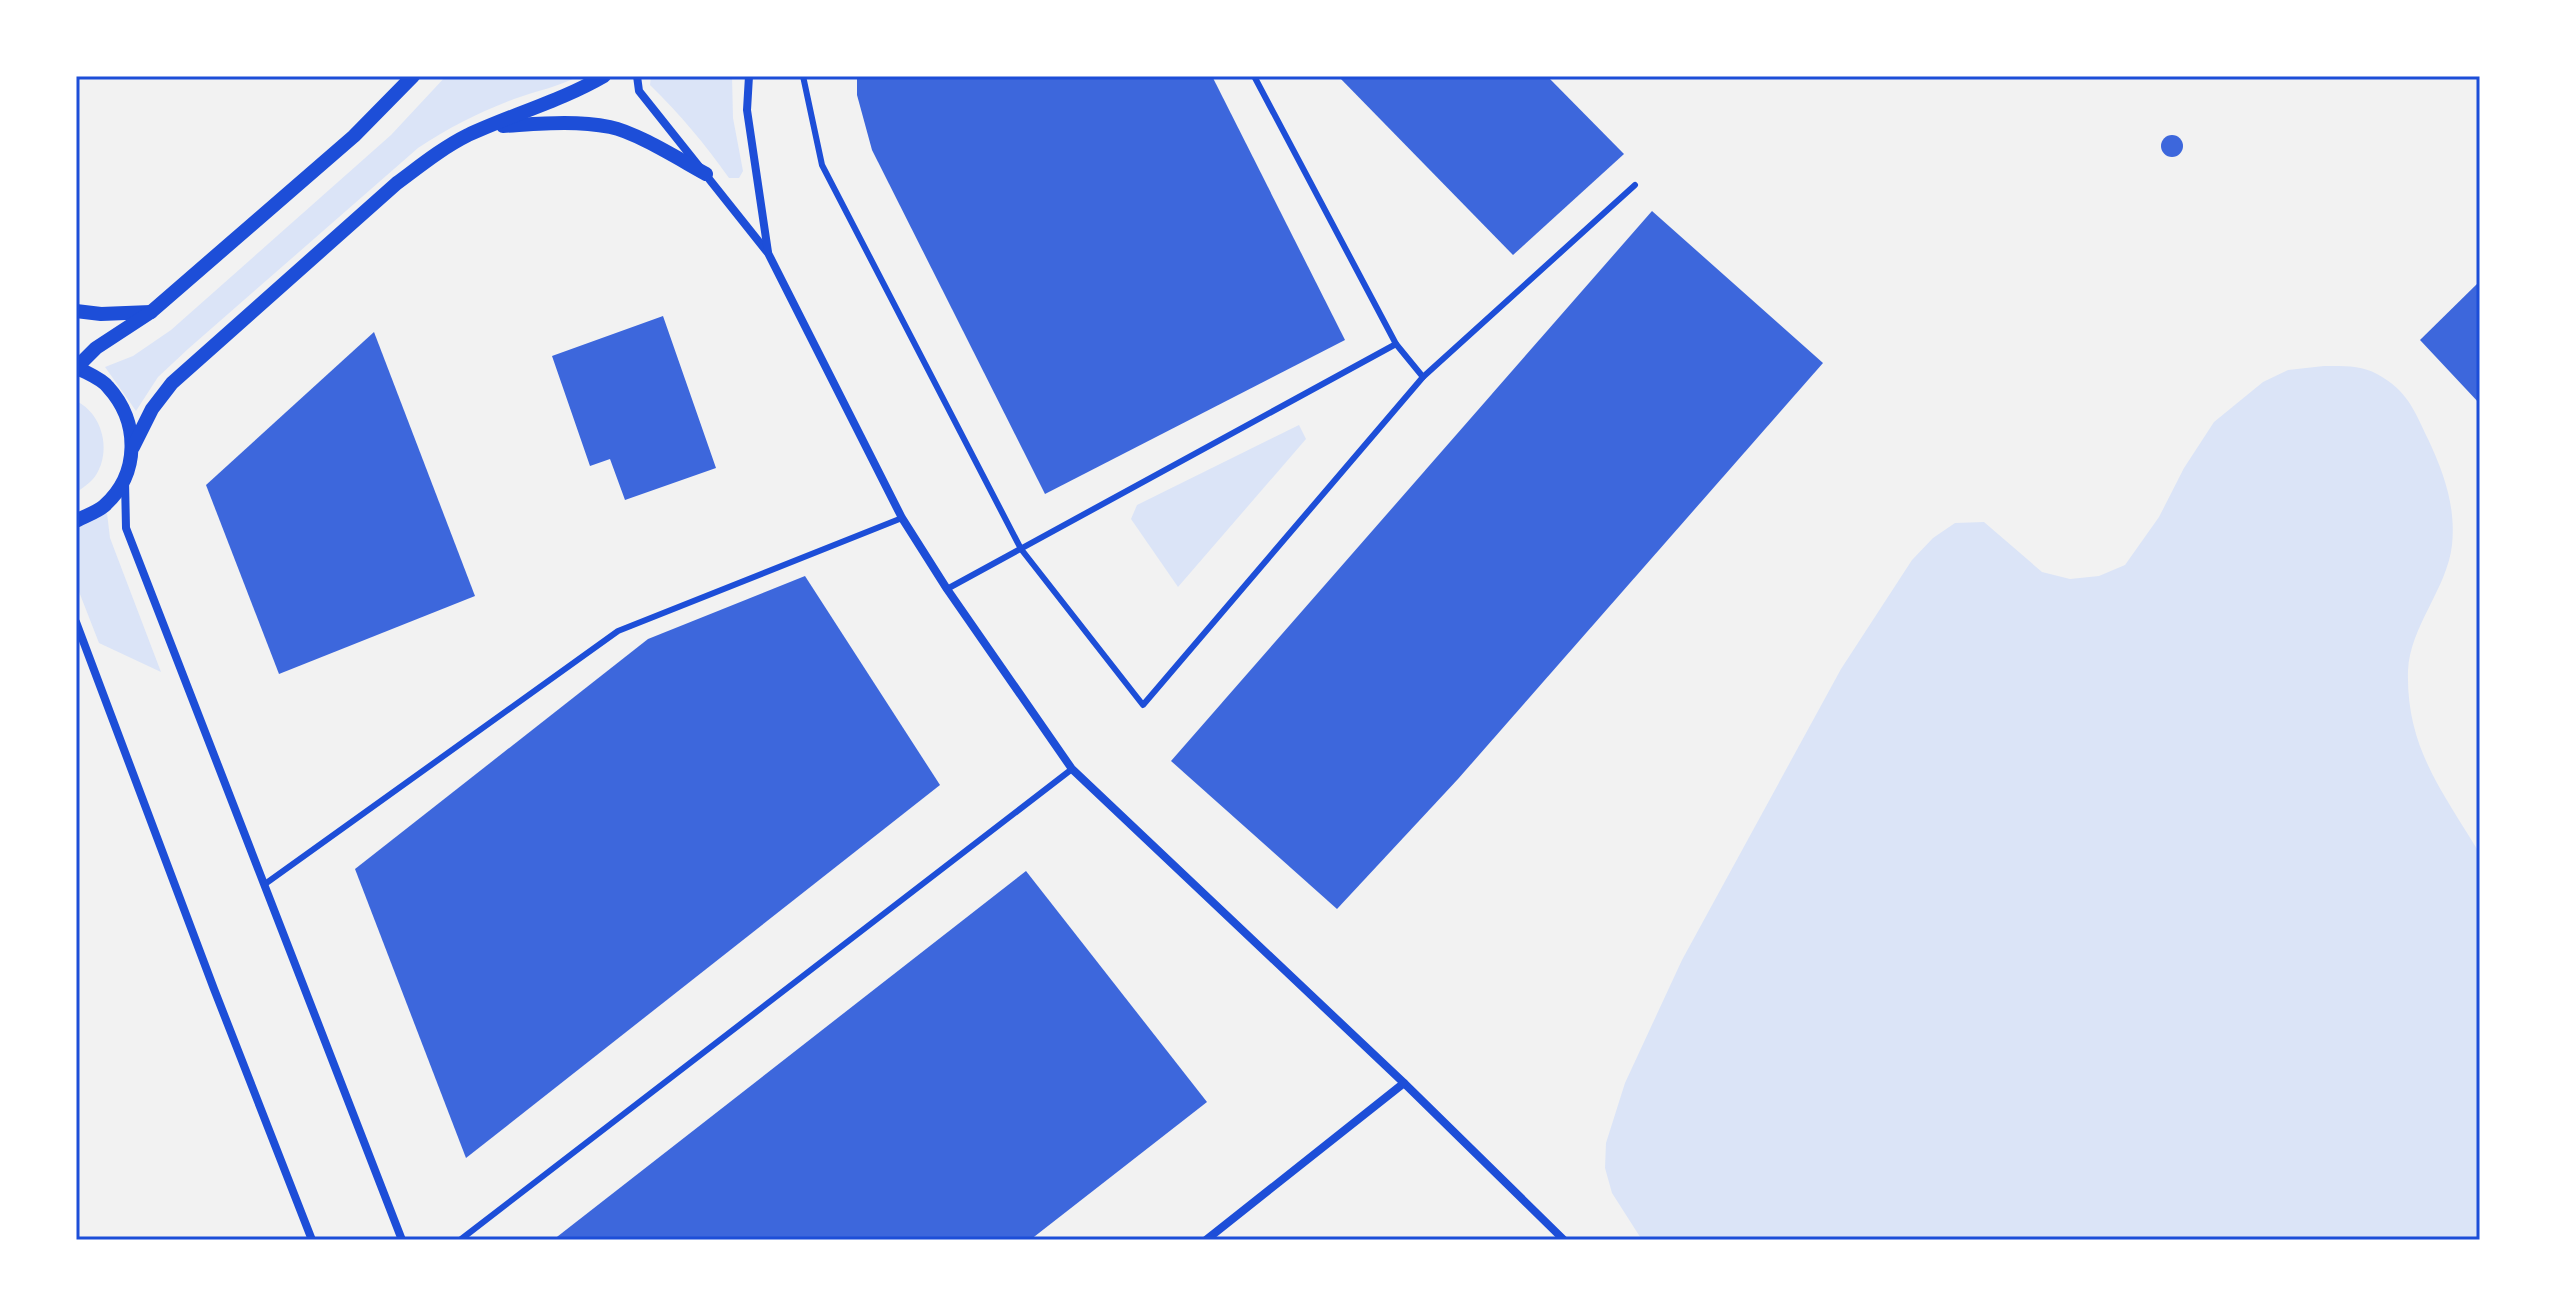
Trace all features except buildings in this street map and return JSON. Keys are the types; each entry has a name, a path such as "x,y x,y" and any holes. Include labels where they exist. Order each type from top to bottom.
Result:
{"street":[{"path":"133,447 127,413 107,385 76,367 96,348 151,312 354,136 413,76"},
{"path":"402,1240 126,528 125,481 133,447 152,409 172,383 397,183 433,156 486,128 604,76"},
{"path":"637,76 639,91 768,253 902,518 947,589 1072,769 1404,1083 1564,1240"},
{"path":"749,76 747,110 768,253"},
{"path":"486,128 560,122 613,127 706,174"},
{"path":"76,311 101,314 151,312"},
{"path":"76,521 103,507 125,481"},
{"path":"76,622 312,1240"},
{"path":"1206,1240 1404,1083"}],"lane":[{"path":"803,76 822,165 1021,549 1143,705 1423,377 1635,185"},
{"path":"1254,76 1396,344 1423,377"},
{"path":"947,589 1396,344"},
{"path":"265,884 618,631 902,518"},
{"path":"460,1240 1072,769"}],"shaded area":[{"path":"446,76 579,76 489,109 418,148 188,349 158,377 136,411 105,367 133,356 171,330 391,135"},
{"path":"651,76 732,76 733,118 743,171 739,178 729,178 692,130 650,85"},
{"path":"2324,366 2371,371 2388,380 2403,394 2434,452 2450,504 2453,531 2449,561 2410,654 2409,698 2413,723 2429,768 2480,854 2480,1240 1642,1240 1612,1193 1605,1168 1606,1143 1625,1083 1682,960 1841,669 1912,560 1933,538 1955,523 1984,522 2042,572 2070,579 2099,576 2125,565 2159,517 2184,468 2214,422 2263,382 2288,370"},
{"path":"76,401 98,423 104,444 96,475 76,493"},
{"path":"1299,425 1306,439 1178,587 1131,519 1137,505"},
{"path":"103,510 107,513 110,538 161,672 99,643 76,584 76,528"}]}
